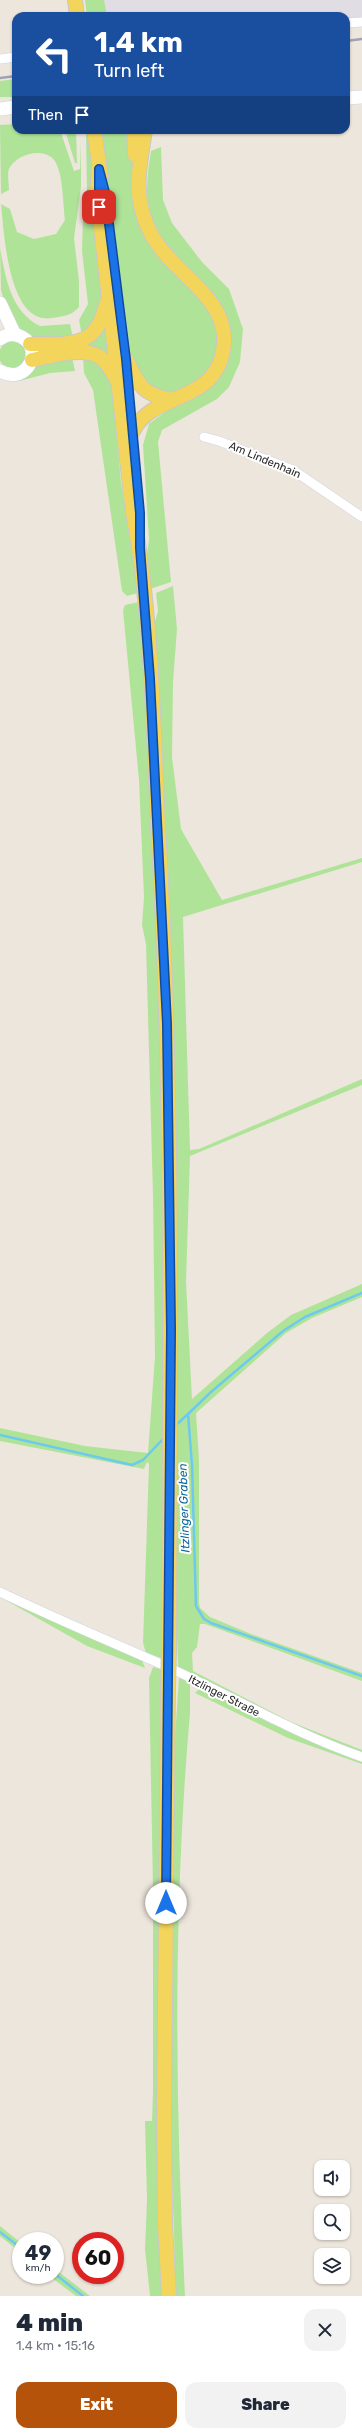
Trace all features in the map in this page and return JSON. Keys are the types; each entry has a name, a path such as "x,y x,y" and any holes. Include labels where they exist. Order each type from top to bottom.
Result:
{"main road":[{"path":"75,0 76,12"},
{"path":"350,98 362,97"},
{"path":"0,109 12,108"},
{"path":"95,134 99,169 105,192 126,359 140,513 140,548 161,878 167,1024 170,1159 171,1393 164,2116 166,2225 170,2296"},
{"path":"133,431 145,414 172,400 189,394 210,379 216,370 223,352 223,332 221,322 210,301 188,276 167,256 152,236 140,200 134,134"},
{"path":"138,165 144,134"},
{"path":"99,169 97,193 120,383 133,513 140,548"},
{"path":"0,303 15,334 30,344 76,342 91,336 103,321 109,291"},
{"path":"0,326 0,336"},
{"path":"0,339 15,334"},
{"path":"0,371 12,375 19,374 30,365 32,360 30,344"},
{"path":"32,360 83,352 95,354 107,364 120,383"},
{"path":"126,359 142,387 152,395 172,400"}],"street":[{"path":"350,23 362,22"},
{"path":"0,59 12,58"},
{"name":"Am Lindenhain","path":"204,438 219,441 293,470 362,518"},
{"name":"Itzlinger Straße","path":"0,1592 78,1629 164,1666 300,1733 362,1757"}],"shaded area":[{"path":"85,0 362,0 362,19 350,20 350,12 86,12"}],"green space":[{"path":"85,0 104,0 106,12 86,12"},
{"path":"12,80 12,97 0,97 0,81"},
{"path":"12,124 12,134 61,134 74,171 80,169 81,141 81,187 74,238 79,281 79,307 70,314 52,318 37,317 26,308 17,293 7,254 1,204 10,209 17,232 34,239 56,234 65,220 62,188 57,165 54,160 49,156 37,153 23,156 12,164 8,171 9,190 1,194 0,125"},
{"path":"66,134 76,134 77,163 75,163"},
{"path":"89,134 102,306 98,321 82,336 79,320 88,304 82,251 83,215 87,192 86,135"},
{"path":"102,134 130,134 134,190 143,228 209,307 216,327 218,345 211,368 202,380 184,391 165,393 146,383 131,357"},
{"path":"161,147 163,200 172,223 202,262 229,289 243,329 240,362 229,387 217,399 162,430 158,442 171,582 150,589 147,555 149,539 143,445 149,424 171,408 200,394 215,382 226,357 230,336 227,317 219,301 207,285 165,241 151,216 147,198 147,179 151,151"},
{"path":"0,248 7,282 16,303 22,312 30,320 40,326 70,324 73,338 32,338 18,327 8,313 1,290"},
{"path":"109,319 114,363 106,356 37,355 36,347 76,346"},
{"path":"13,341 23,345 27,355 23,365 13,369 3,365 -1,355 3,345"},
{"path":"72,357 75,371 50,373 19,381 0,379 0,376 36,364"},
{"path":"83,357 96,362 103,368 111,380 121,482 138,593 127,596 122,591 93,390 84,373"},
{"path":"173,586 177,629 173,682 172,757 181,829 222,900 362,858 362,862 183,917 190,1150 199,1149 362,1079 362,1085 190,1156 186,1282 192,1399 267,1333 291,1315 362,1284 362,1297 312,1318 286,1333 196,1413 199,1461 200,1608 210,1617 251,1634 362,1673 362,1681 205,1624 200,1624 197,1647 192,1653 193,1671 291,1722 362,1750 362,1754 299,1730 178,1667 176,1601 176,1112 170,911 153,628 158,611 156,593"},
{"path":"139,602 148,716 165,1114 163,1646 161,1646 161,1658 146,1653 143,1643 149,1464 147,1462 144,1469 0,1441 0,1428 85,1446 148,1453 155,1356 153,1195 146,944 142,925 144,897 139,780 123,610 125,605"},
{"path":"0,1595 142,1660 145,1668 87,1646 0,1597"},
{"path":"153,1667 161,1669 161,1685 163,1686 164,2296 150,2296 145,2249 147,2200 145,2121 152,2121 153,2092 153,1888 149,1678"},
{"path":"179,1677 190,1683 190,1713 184,1786 178,1932 177,2004 179,2150 185,2296 176,2296 172,2177 171,2055 175,1738"},
{"path":"199,1689 207,1690 270,1723 362,1760 362,1764 288,1738 195,1693"},
{"path":"0,2226 12,2236 12,2246 0,2236"},
{"path":"64,2276 72,2282 72,2284 74,2284 90,2296 76,2296 60,2284 64,2284"}],"waterway":[{"path":"188,1414 211,1392 283,1331 305,1317 362,1293"},
{"name":"Itzlinger Graben","path":"175,1426 188,1414 192,1465 196,1606 204,1619 211,1623 362,1676"},
{"name":"Itzlinger Graben","path":"0,1435 132,1465 143,1460 165,1437"},
{"path":"0,2232 12,2241"},
{"path":"64,2281 83,2296"}],"railway":[{"path":"350,40 362,39"},
{"path":"0,78 12,76"}],"route":[{"path":"99,207 97,193 99,169 105,192 126,359 140,513 140,548 150,679 162,886 170,1159 171,1315 166,1903"}]}
